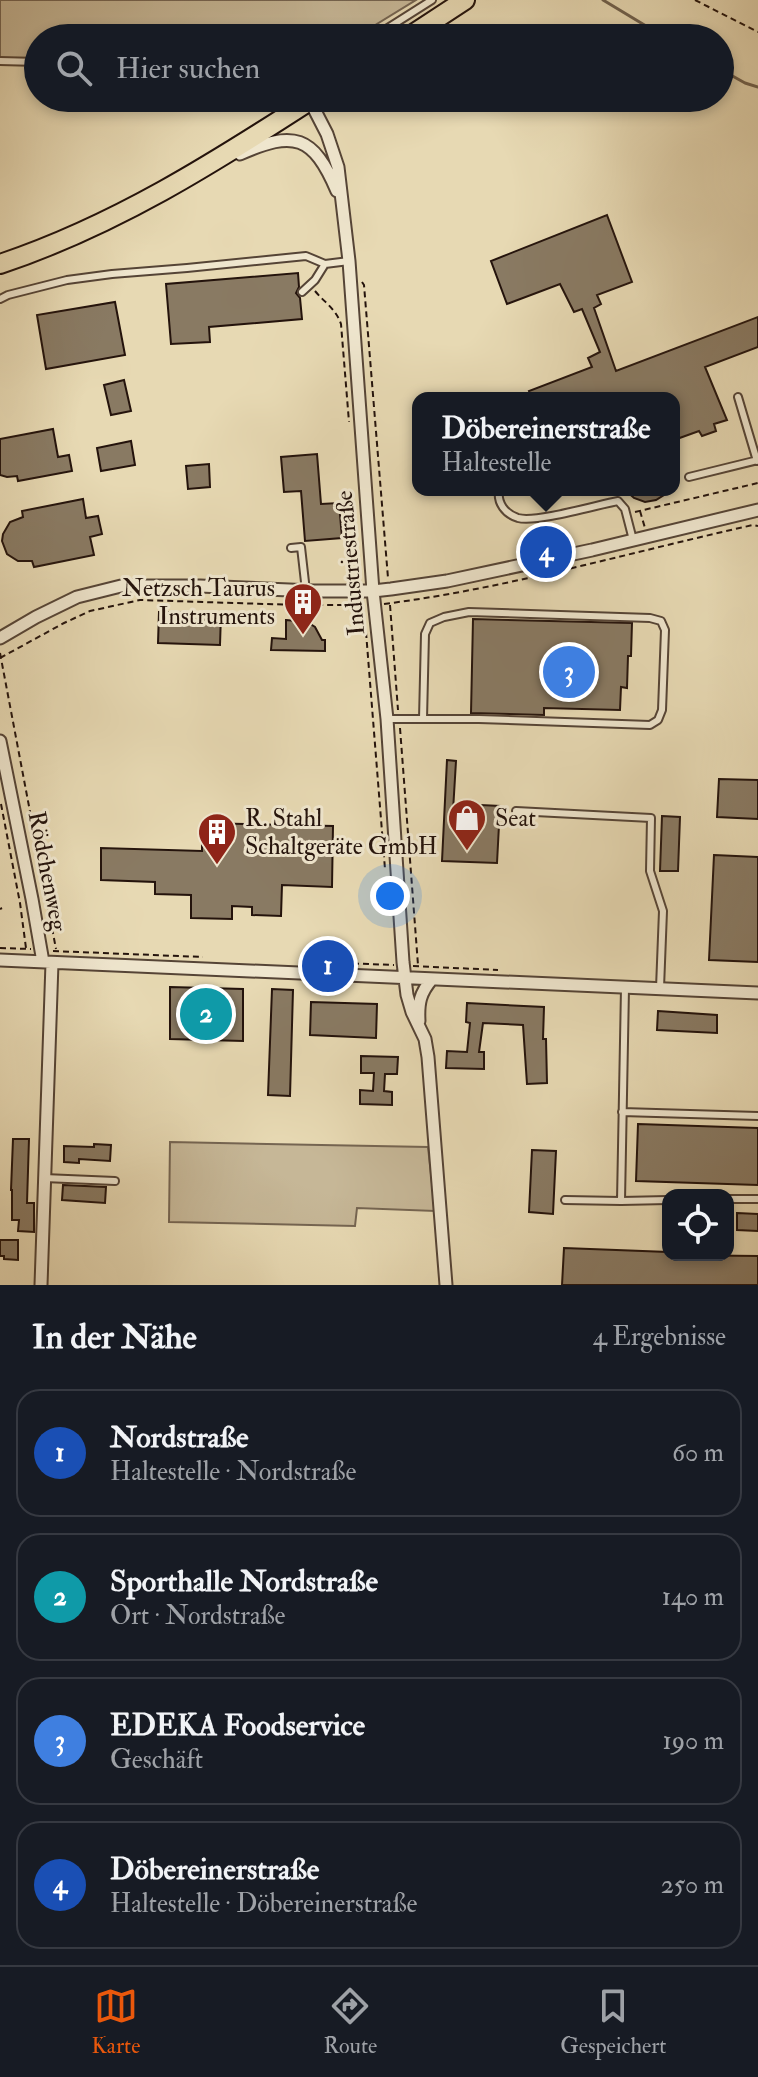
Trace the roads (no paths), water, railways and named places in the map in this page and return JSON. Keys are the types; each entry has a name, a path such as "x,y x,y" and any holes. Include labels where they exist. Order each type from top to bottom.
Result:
{"main road":[{"path":"428,24 465,0"},
{"path":"0,264 116,217 203,169 291,112"}],"street":[{"name":"Industriestraße","path":"317,112 333,150 340,182 349,261 373,591 393,719 405,978 407,995 425,1039 428,1057 446,1285"},
{"path":"203,169 273,140 297,142 314,150 327,166 342,203"},
{"path":"0,638 77,597 121,586 373,591 447,581 758,510"},
{"name":"Rödchenweg","path":"0,741 5,792 50,958 41,1285"},
{"path":"0,960 50,958 419,979 758,993"},
{"name":"Industriestraße","path":"420,1025 418,1005 422,991 432,979"}],"lane":[{"path":"394,24 432,0"},
{"path":"0,61 24,62"},
{"path":"0,299 67,280 112,274 306,256 325,264 349,261"},
{"path":"302,292 325,264"},
{"path":"689,477 758,460 738,397"},
{"path":"747,427 758,423"},
{"path":"498,496 503,510 518,518 535,518 618,501 627,514 633,540"},
{"path":"291,548 301,547 306,591"},
{"path":"393,719 650,725 658,720 662,710 665,630 661,621 650,618 469,612 444,617 430,623 425,634 423,719"},
{"path":"516,811 651,818 650,871 663,911 660,989"},
{"path":"621,1201 625,987"},
{"path":"622,1112 758,1116"},
{"path":"44,1178 115,1181"},
{"path":"734,1199 758,1199"},
{"path":"565,1200 662,1200"}],"waterway":[{"path":"603,0 643,24"},
{"path":"734,77 758,87"}],"place":[{"name":"Döbereinerstraße","path":"546,552"},
{"name":"Netzsch Taurus Instruments","path":"303,636"},
{"name":"EDEKA Foodservice","path":"569,672"},
{"name":"Seat","path":"467,852"},
{"name":"R. Stahl Schaltgeräte GmbH","path":"217,866"},
{"name":"Nordstraße","path":"328,966"},
{"name":"Sporthalle Nordstraße","path":"206,1014"}]}
